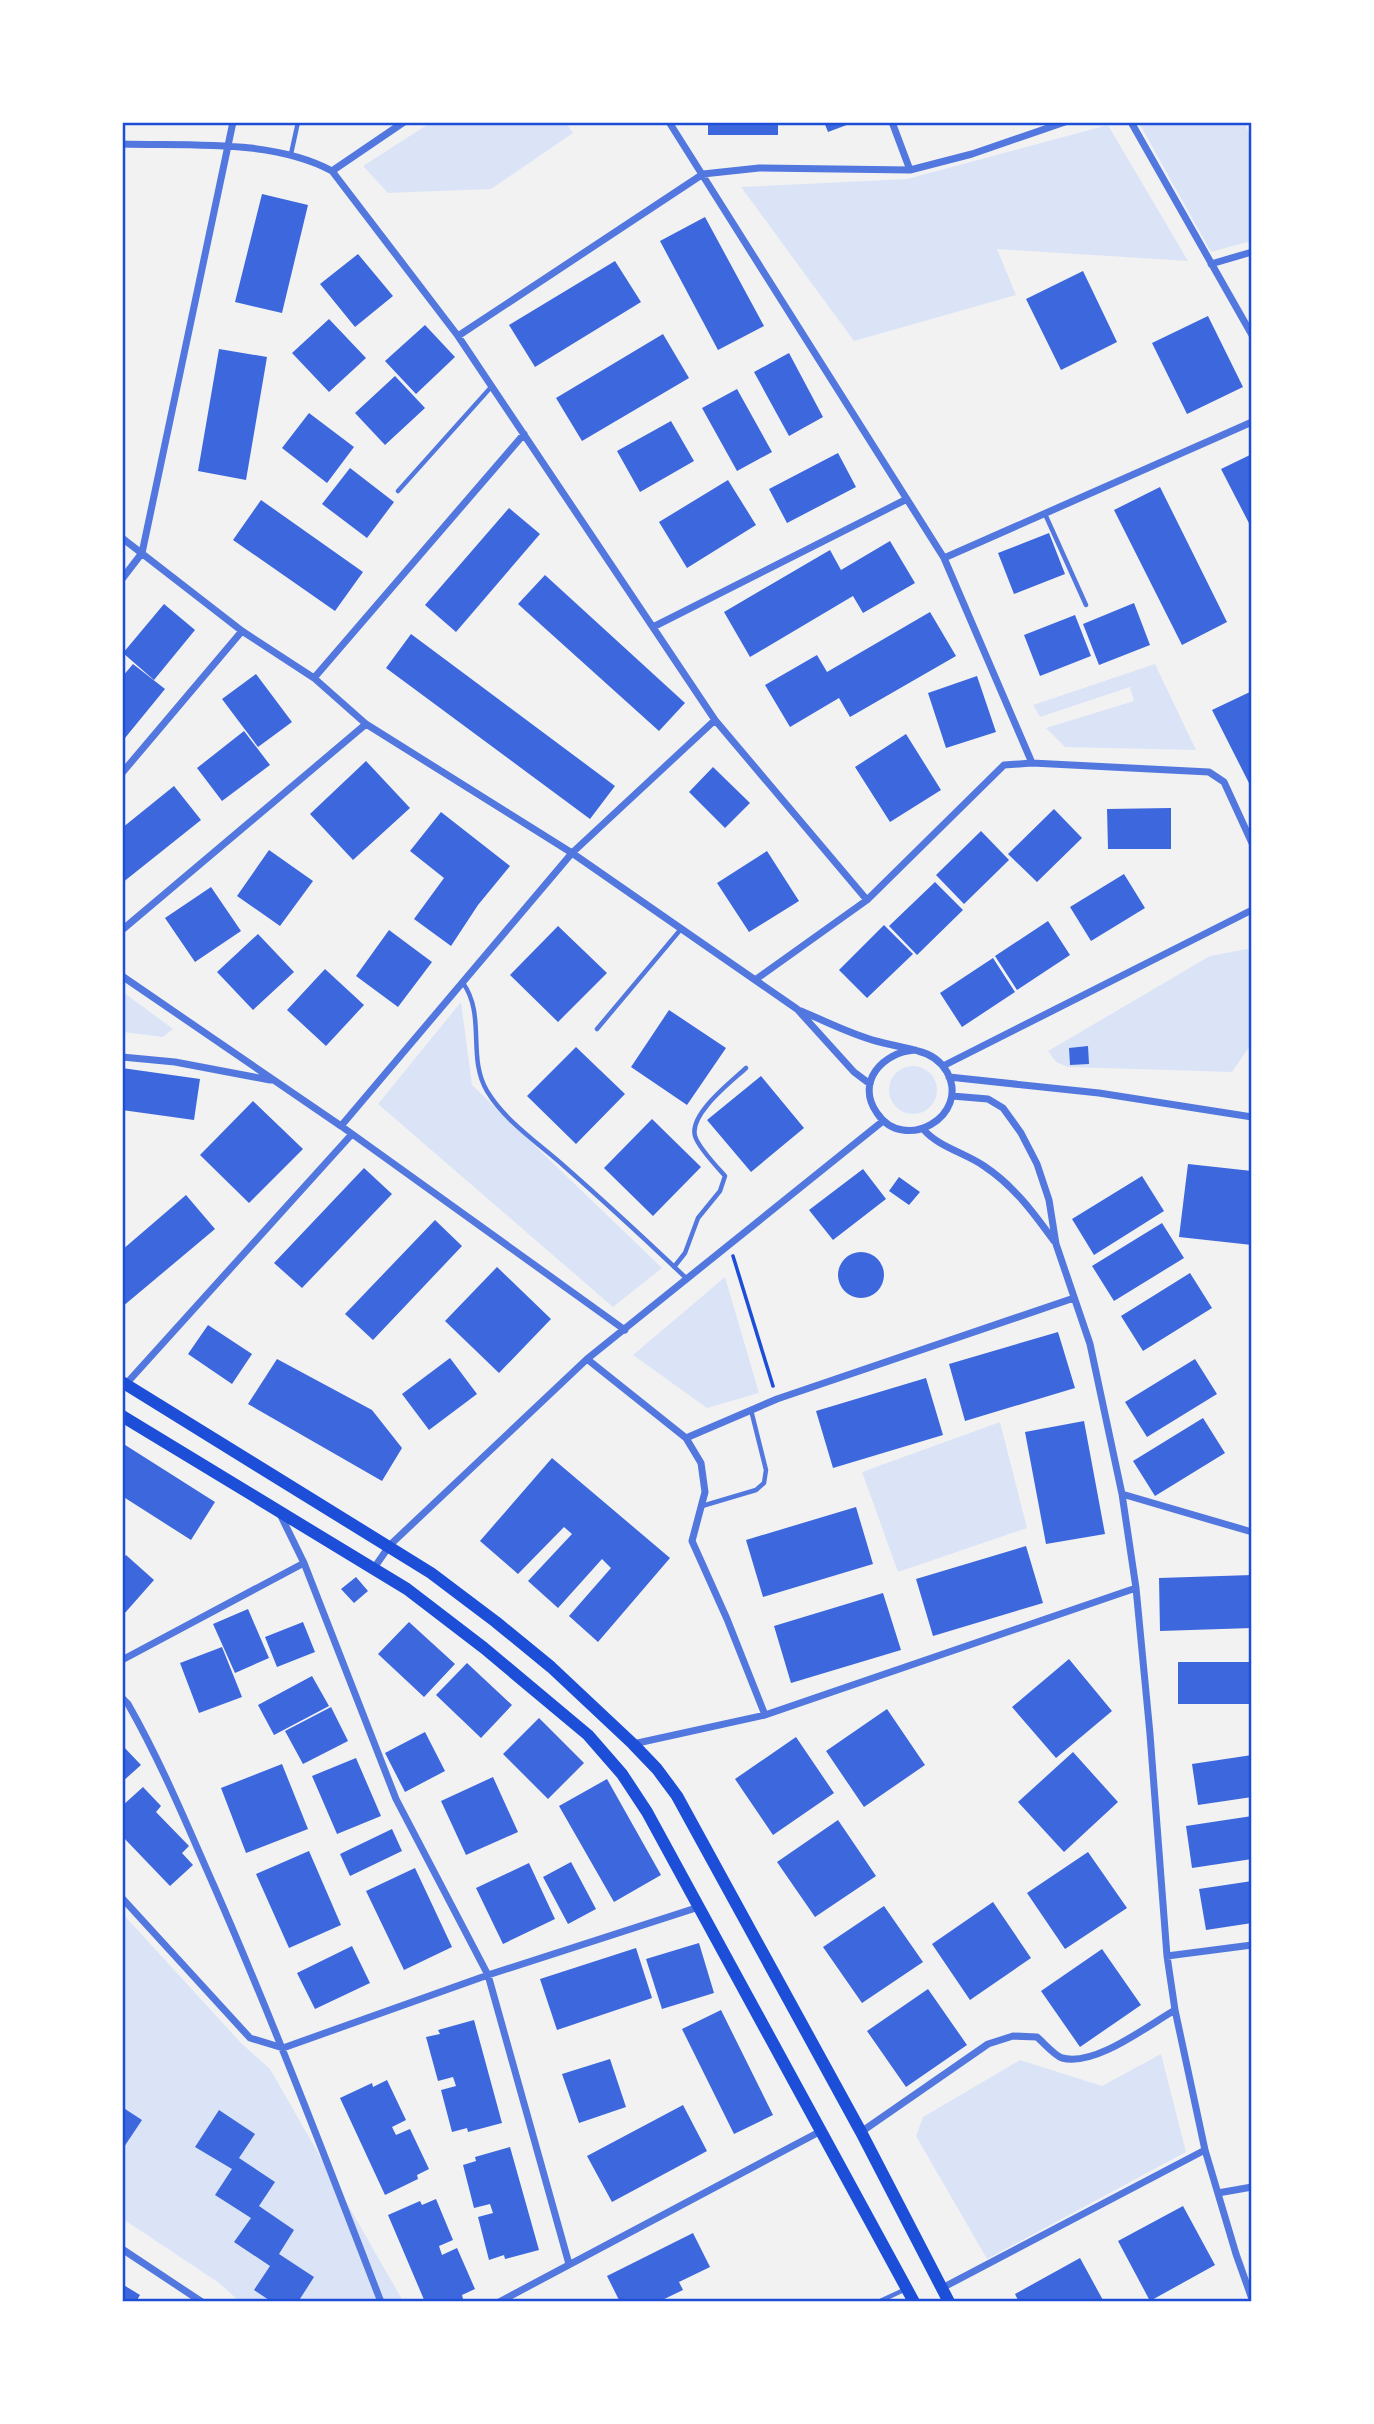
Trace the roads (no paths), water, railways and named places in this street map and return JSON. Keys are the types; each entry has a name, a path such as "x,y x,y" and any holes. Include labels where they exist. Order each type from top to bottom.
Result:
{"main road":[{"path":"124,1383 390,1545 431,1573 551,1667 657,1769 677,1796 862,2132 949,2301"},
{"path":"122,1416 407,1589 484,1648 588,1735 622,1774 647,1811 914,2301"}],"street":[{"path":"122,579 142,553 233,122"},
{"path":"332,171 404,122"},
{"path":"669,122 944,558 1032,763"},
{"path":"892,122 910,170"},
{"path":"458,336 703,174 759,168 910,170 972,154 1065,122"},
{"path":"1131,122 1251,335"},
{"path":"122,144 228,147 291,154 312,160 332,171 458,336 715,720 867,900"},
{"path":"1211,264 1251,252"},
{"path":"944,558 1251,422"},
{"path":"314,678 524,434"},
{"path":"653,627 906,499"},
{"path":"122,538 242,631 314,678 366,724 572,853 797,1009 854,1034 915,1050 935,1058 949,1077 952,1096 943,1117 924,1130 902,1131 883,1121 872,1104 870,1084 874,1072 891,1055 915,1050"},
{"path":"122,773 242,631"},
{"path":"341,1126 572,853 715,720"},
{"path":"122,930 366,724"},
{"path":"755,980 867,900 1004,765 1032,763 1209,772 1224,782 1251,843"},
{"path":"943,1066 1251,910"},
{"path":"122,976 341,1126 625,1330"},
{"path":"797,1009 854,1072 870,1084"},
{"path":"122,1057 175,1062 275,1081"},
{"path":"949,1077 1099,1093 1251,1117"},
{"path":"952,1096 988,1099 1003,1108 1021,1133 1037,1164 1049,1200 1056,1244 1090,1344 1122,1494 1136,1588 1167,1956 1175,2010 1205,2150 1251,2299"},
{"path":"374,1568 390,1545 587,1359 883,1121"},
{"path":"924,1130 930,1137 968,1156 1005,1181 1034,1213 1056,1244"},
{"path":"124,1383 352,1134"},
{"path":"686,1438 777,1399 1074,1298"},
{"path":"587,1359 686,1438 701,1462 705,1492 692,1541 765,1715"},
{"path":"1122,1494 1251,1532"},
{"path":"280,1513 304,1563 396,1799 488,1975 569,2264"},
{"path":"122,1661 304,1563"},
{"path":"633,1744 765,1715 1136,1588"},
{"path":"122,1698 153,1748 283,2048 381,2301"},
{"path":"122,1898 250,2038 283,2048 488,1975 699,1907"},
{"path":"1167,1956 1251,1945"},
{"path":"862,2132 988,2044 1013,2036 1037,2037 1060,2057 1084,2059 1108,2049 1175,2010"},
{"path":"499,2301 821,2132"},
{"path":"942,2288 1205,2150"},
{"path":"1218,2193 1251,2187"},
{"path":"122,2249 202,2301"}],"lane":[{"path":"291,154 298,122"},
{"path":"398,491 492,386"},
{"path":"1045,514 1086,605"},
{"path":"597,1029 681,929"},
{"path":"463,982 474,1005 478,1073 487,1091 503,1112 687,1279"},
{"path":"674,1267 685,1253 698,1218 720,1191 725,1176 695,1138 695,1126 706,1105 746,1068"},
{"path":"701,1507 756,1490 764,1483 766,1471 751,1410"},
{"path":"878,2301 907,2288"}]}
